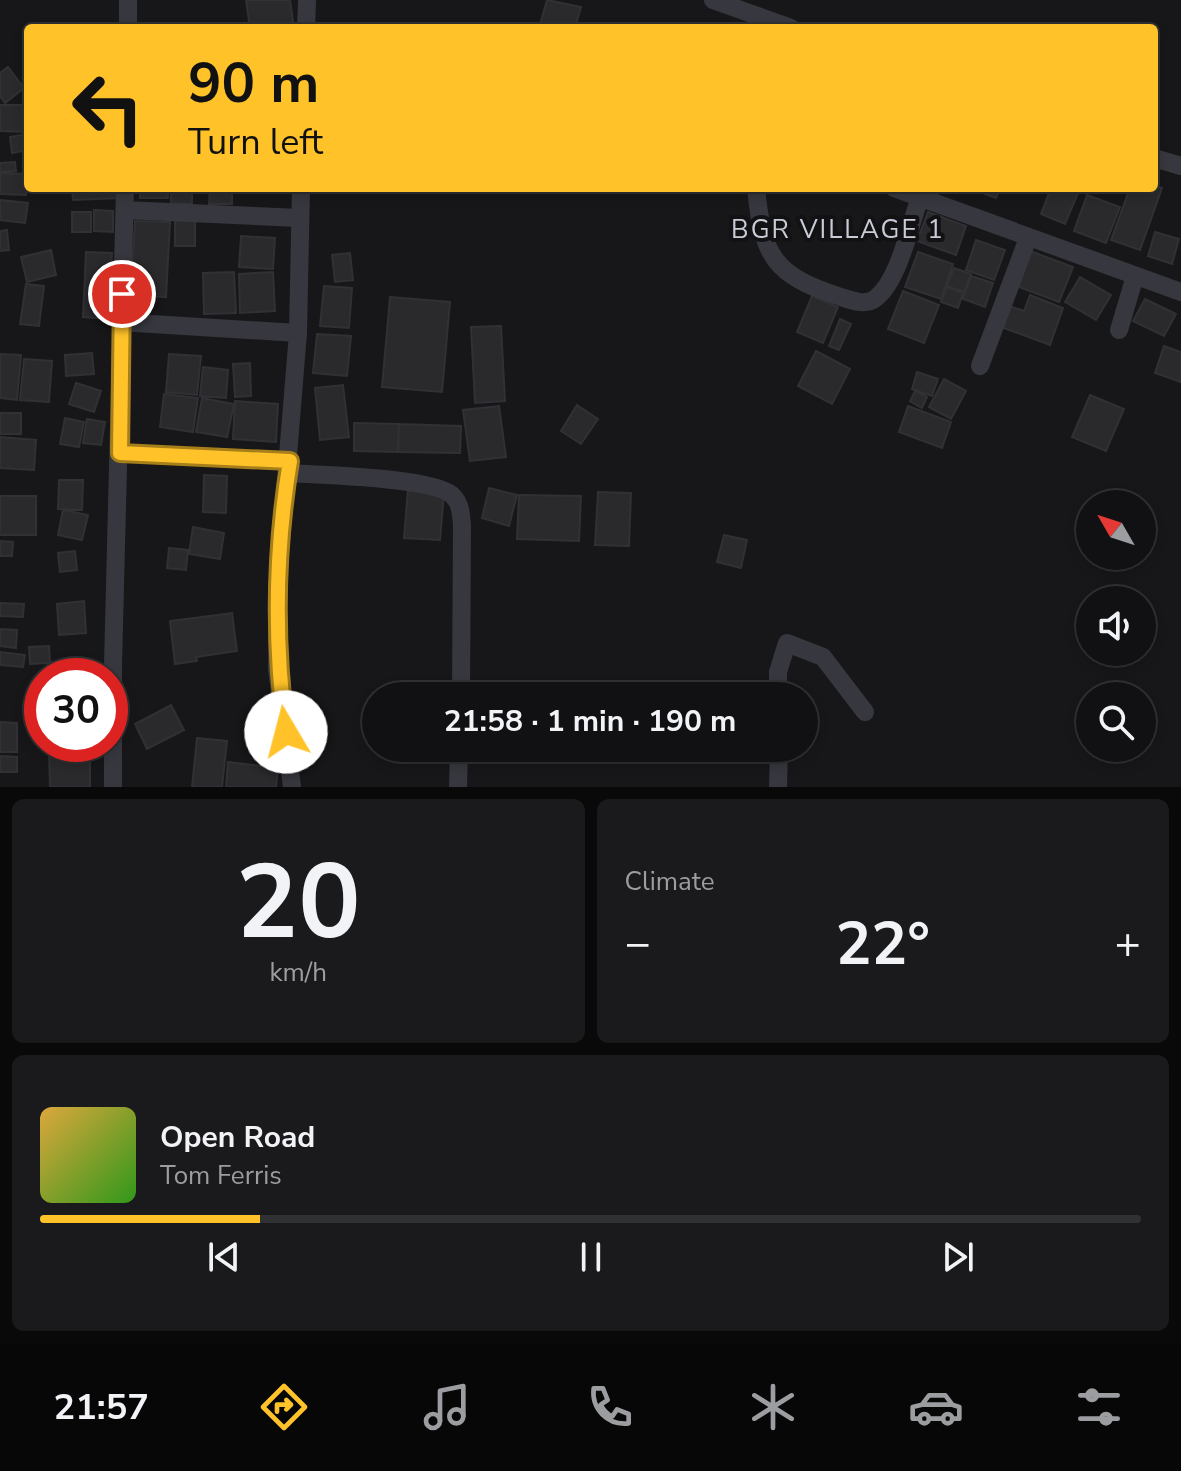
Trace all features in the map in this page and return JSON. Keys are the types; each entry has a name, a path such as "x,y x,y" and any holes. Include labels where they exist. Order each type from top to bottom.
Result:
{"street":[{"path":"128,0 128,24"},
{"path":"306,24 307,0"},
{"path":"713,0 780,24"},
{"path":"1158,159 1181,166"},
{"path":"113,787 113,665 125,192"},
{"path":"292,787 277,669 277,590 298,333 301,192"},
{"path":"756,192 760,229 773,258 789,275 807,286 865,303 875,299 895,269 920,197"},
{"path":"906,192 1181,292"},
{"path":"125,210 299,218"},
{"path":"980,366 1028,238"},
{"path":"1119,330 1135,276"},
{"path":"120,322 298,333"},
{"path":"120,453 289,467 408,482 445,490 455,497 462,525 461,682"},
{"path":"778,682 787,643 823,657 865,712"},
{"path":"458,787 459,762"},
{"path":"778,787 779,762"}],"building":[{"path":"246,0 290,0 293,24 249,24"},
{"path":"547,0 581,7 576,24 540,24"},
{"path":"8,67 24,88 5,103 0,96 0,73"},
{"path":"0,105 24,105 24,132 0,131"},
{"path":"24,135 24,151 12,153 10,137"},
{"path":"15,162 16,171 0,172 0,163"},
{"path":"0,173 24,174 26,195 0,194"},
{"path":"1158,186 1162,188 1140,250 1111,240 1129,192 1158,192"},
{"path":"72,192 120,192 120,198 73,200"},
{"path":"140,192 168,192 168,198 140,198"},
{"path":"171,192 192,192 192,204 171,204"},
{"path":"210,192 232,192 232,204 209,204"},
{"path":"980,192 998,192 996,198"},
{"path":"1049,192 1078,193 1065,224 1041,214"},
{"path":"1087,195 1120,207 1106,243 1074,231"},
{"path":"0,200 28,203 25,223 0,220"},
{"path":"94,210 113,211 113,232 94,231"},
{"path":"72,212 91,212 91,232 72,232"},
{"path":"928,212 966,226 956,255 917,241"},
{"path":"195,217 195,246 175,246 175,218"},
{"path":"135,221 170,222 166,297 131,296"},
{"path":"7,230 9,250 0,251 0,231"},
{"path":"1155,232 1179,239 1172,264 1148,256"},
{"path":"241,236 275,238 273,269 239,267"},
{"path":"976,240 1005,250 994,280 966,270"},
{"path":"51,250 56,275 27,282 21,257"},
{"path":"1030,251 1073,267 1059,302 1016,286"},
{"path":"86,252 112,253 109,319 83,317"},
{"path":"918,252 953,264 941,299 905,287"},
{"path":"350,253 353,280 335,282 332,255"},
{"path":"954,268 971,274 964,292 947,286"},
{"path":"234,272 236,313 204,314 203,273"},
{"path":"273,272 275,311 240,313 239,274"},
{"path":"971,276 993,283 985,307 963,299"},
{"path":"1080,277 1111,295 1096,320 1065,302"},
{"path":"26,284 44,286 39,326 20,324"},
{"path":"324,286 352,288 349,328 320,326"},
{"path":"947,287 963,293 958,308 941,302"},
{"path":"903,291 939,305 924,343 888,329"},
{"path":"1030,295 1063,308 1050,345 1001,327 1009,306 1024,311"},
{"path":"812,296 838,307 823,343 797,332"},
{"path":"390,297 450,302 442,392 382,387"},
{"path":"1145,299 1176,314 1164,336 1133,321"},
{"path":"840,319 851,324 839,350 829,346"},
{"path":"501,326 505,401 475,403 471,327"},
{"path":"317,334 351,336 347,376 313,373"},
{"path":"1164,346 1181,352 1181,382 1155,373"},
{"path":"816,351 850,369 832,404 798,386"},
{"path":"92,353 94,374 66,376 65,355"},
{"path":"0,354 21,355 17,400 0,398"},
{"path":"169,354 201,356 197,395 166,392"},
{"path":"24,359 52,361 49,402 20,400"},
{"path":"250,363 251,396 235,397 233,364"},
{"path":"203,367 228,370 226,398 200,396"},
{"path":"917,372 938,379 932,396 912,389"},
{"path":"944,379 966,391 951,419 929,407"},
{"path":"76,383 101,391 94,412 69,404"},
{"path":"343,385 349,437 320,440 315,388"},
{"path":"915,391 927,397 922,408 910,401"},
{"path":"164,394 198,398 193,432 160,427"},
{"path":"1090,395 1124,409 1106,451 1072,437"},
{"path":"202,398 234,404 227,437 196,432"},
{"path":"235,401 278,404 276,442 233,439"},
{"path":"577,405 598,419 581,444 561,431"},
{"path":"499,406 506,457 470,461 463,410"},
{"path":"908,406 951,422 942,448 899,432"},
{"path":"0,413 21,413 21,434 0,434"},
{"path":"65,418 84,422 79,447 60,444"},
{"path":"87,419 105,422 101,445 83,443"},
{"path":"354,423 399,424 398,452 354,451"},
{"path":"399,424 461,426 460,453 398,452"},
{"path":"0,437 36,440 34,470 0,468"},
{"path":"204,475 227,476 226,513 203,512"},
{"path":"59,480 83,480 82,510 58,509"},
{"path":"489,488 517,495 509,526 482,518"},
{"path":"408,490 444,492 440,540 404,538"},
{"path":"598,492 631,493 629,546 595,545"},
{"path":"519,495 581,496 579,541 517,539"},
{"path":"0,496 36,496 36,535 0,535"},
{"path":"63,510 88,515 82,540 58,535"},
{"path":"193,527 224,533 220,559 189,554"},
{"path":"724,535 747,540 741,568 717,562"},
{"path":"0,541 13,542 12,556 0,556"},
{"path":"169,548 188,550 186,570 167,568"},
{"path":"75,551 77,570 60,572 58,553"},
{"path":"84,601 86,633 59,635 57,604"},
{"path":"0,603 24,604 23,617 0,616"},
{"path":"232,613 237,651 196,657 197,661 175,664 170,621"},
{"path":"0,629 17,630 16,648 0,646"},
{"path":"49,646 50,658 30,658 29,647"},
{"path":"0,652 25,655 23,667 0,665"},
{"path":"171,705 184,730 147,749 135,724"},
{"path":"0,722 17,723 17,752 0,752"},
{"path":"197,738 227,741 222,787 192,787"},
{"path":"0,756 17,757 17,772 0,772"},
{"path":"49,762 90,762 90,787 50,787"},
{"path":"228,762 278,768 276,787 226,787"}],"district":[{"name":"BGR VILLAGE 1","path":"838,229"}],"route":[{"path":"122,294 120,453 290,461 277,590 277,669 286,732"}]}
